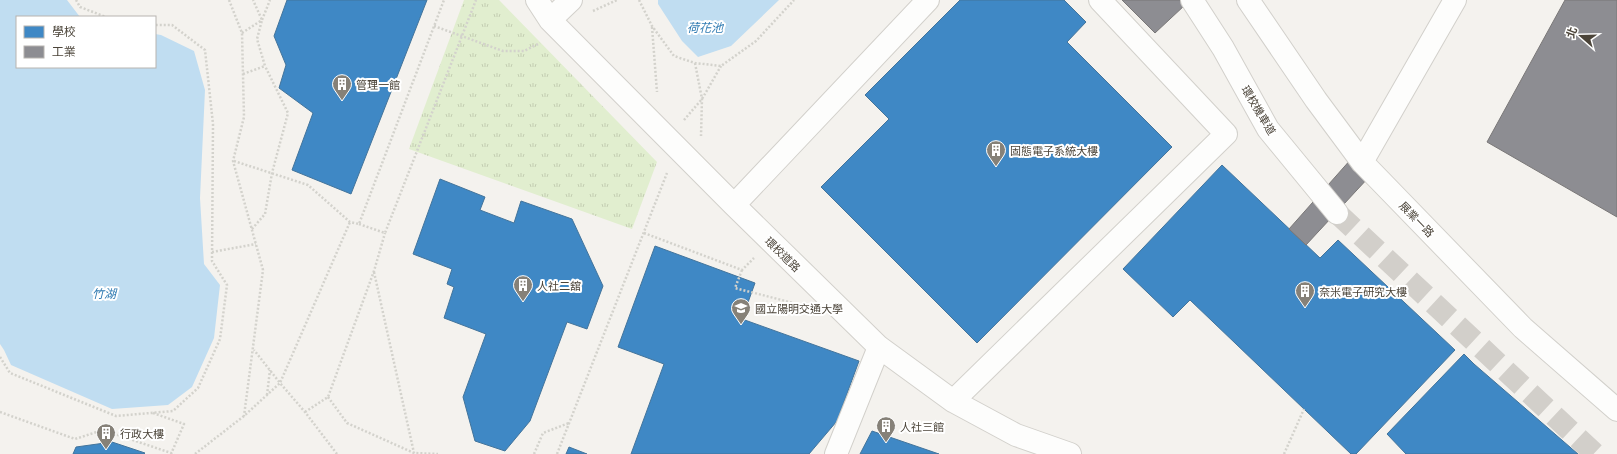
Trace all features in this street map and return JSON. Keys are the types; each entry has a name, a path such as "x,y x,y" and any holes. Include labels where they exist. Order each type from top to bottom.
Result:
{"street":[{"name":"環校道路","path":"538,0 554,24 693,165 879,347 953,401 1016,434 1070,454"},
{"path":"554,24 571,0"},
{"path":"734,205 928,0"},
{"path":"953,401 1226,134 1100,0"},
{"name":"環校機車道","path":"1192,0 1223,48 1268,129 1337,213"},
{"name":"展業一路","path":"1248,0 1316,100 1362,162 1523,328 1617,410"},
{"path":"1362,162 1455,0"},
{"path":"836,454 879,347"}],"path":[{"path":"76,0 80,7 103,16"},
{"path":"229,0 242,33 244,117 233,161 263,270 254,350 244,416"},
{"path":"253,0 262,20"},
{"path":"252,229 265,214 272,173 288,113 265,66 257,39 262,20 270,0"},
{"path":"359,224 444,0"},
{"path":"305,412 328,397 374,271 385,233 476,0"},
{"path":"639,0 652,26 674,56 695,64 721,66"},
{"path":"557,454 644,233 672,143 702,99 721,66 756,41 794,0"},
{"path":"242,33 262,20"},
{"path":"434,26 503,51 524,51 540,43 554,24"},
{"path":"0,357 10,373 116,416 173,411 198,388 220,339 227,285 212,261 213,124 205,50 172,25 156,25"},
{"path":"652,26 657,94"},
{"path":"693,165 702,132 702,99 695,64"},
{"path":"243,74 265,66"},
{"path":"233,161 308,185 350,222 385,233"},
{"path":"195,454 244,416 280,383 350,222"},
{"path":"644,233 742,270"},
{"path":"771,242 742,270 735,288 803,306"},
{"path":"212,252 256,244"},
{"path":"374,271 413,453"},
{"path":"254,350 305,412 336,453 331,454"},
{"path":"267,396 270,370"},
{"path":"328,397 347,423 413,453 438,454"},
{"path":"1284,454 1304,409"},
{"path":"0,412 76,439 103,430 172,454 184,424 151,413"},
{"path":"534,454 543,433 569,423"}],"green space":[{"path":"464,0 499,0 657,162 632,229 409,149"}],"water":[{"name":"竹湖","path":"0,0 67,0 79,16 16,16 16,68 156,68 156,34 161,35 194,51 205,90 200,198 204,264 220,285 214,338 192,387 168,405 112,409 11,365 0,344"},
{"name":"荷花池","path":"658,0 779,0 731,46 698,57 682,41 658,4"}],"building: 學校":[{"name":"管理一館","path":"287,0 427,0 351,194 292,170 313,113 279,88 286,65 274,36"},
{"name":"固態電子系統大樓","path":"960,0 1064,0 1086,22 1067,42 1172,147 977,343 821,187 889,119 865,95"},
{"name":"奈米電子研究大樓","path":"1222,165 1320,258 1338,240 1455,350 1356,454 1351,454 1190,300 1173,317 1123,269"},
{"name":"人社二舘","path":"440,179 485,197 480,210 514,223 521,201 572,219 603,286 587,329 567,322 530,421 505,451 475,441 463,397 486,334 444,318 454,287 447,284 452,269 413,254"},
{"path":"655,246 755,283 742,319 859,361 837,421 809,454 631,454 664,364 618,347"},
{"path":"1464,354 1578,454 1406,454 1387,434"},
{"name":"人社三館","path":"872,431 939,454 860,454"},
{"name":"行政大樓","path":"112,442 145,453 73,454 76,447"},
{"path":"569,447 587,454 566,454"}],"building: 工業":[{"path":"1122,0 1182,0 1185,5 1155,33"},
{"path":"1565,0 1617,0 1617,217 1487,142"},
{"path":"1352,158 1369,177 1306,245 1289,229"}],"tunnel":[{"path":"1337,213 1595,454"}],"place":[{"name":"管理一館","path":"342,101"},
{"name":"固態電子系統大樓","path":"996,167"},
{"name":"人社二舘","path":"523,302"},
{"name":"奈米電子研究大樓","path":"1305,308"},
{"name":"國立陽明交通大學","path":"741,325"},
{"name":"人社三館","path":"886,443"},
{"name":"行政大樓","path":"106,450"}]}
